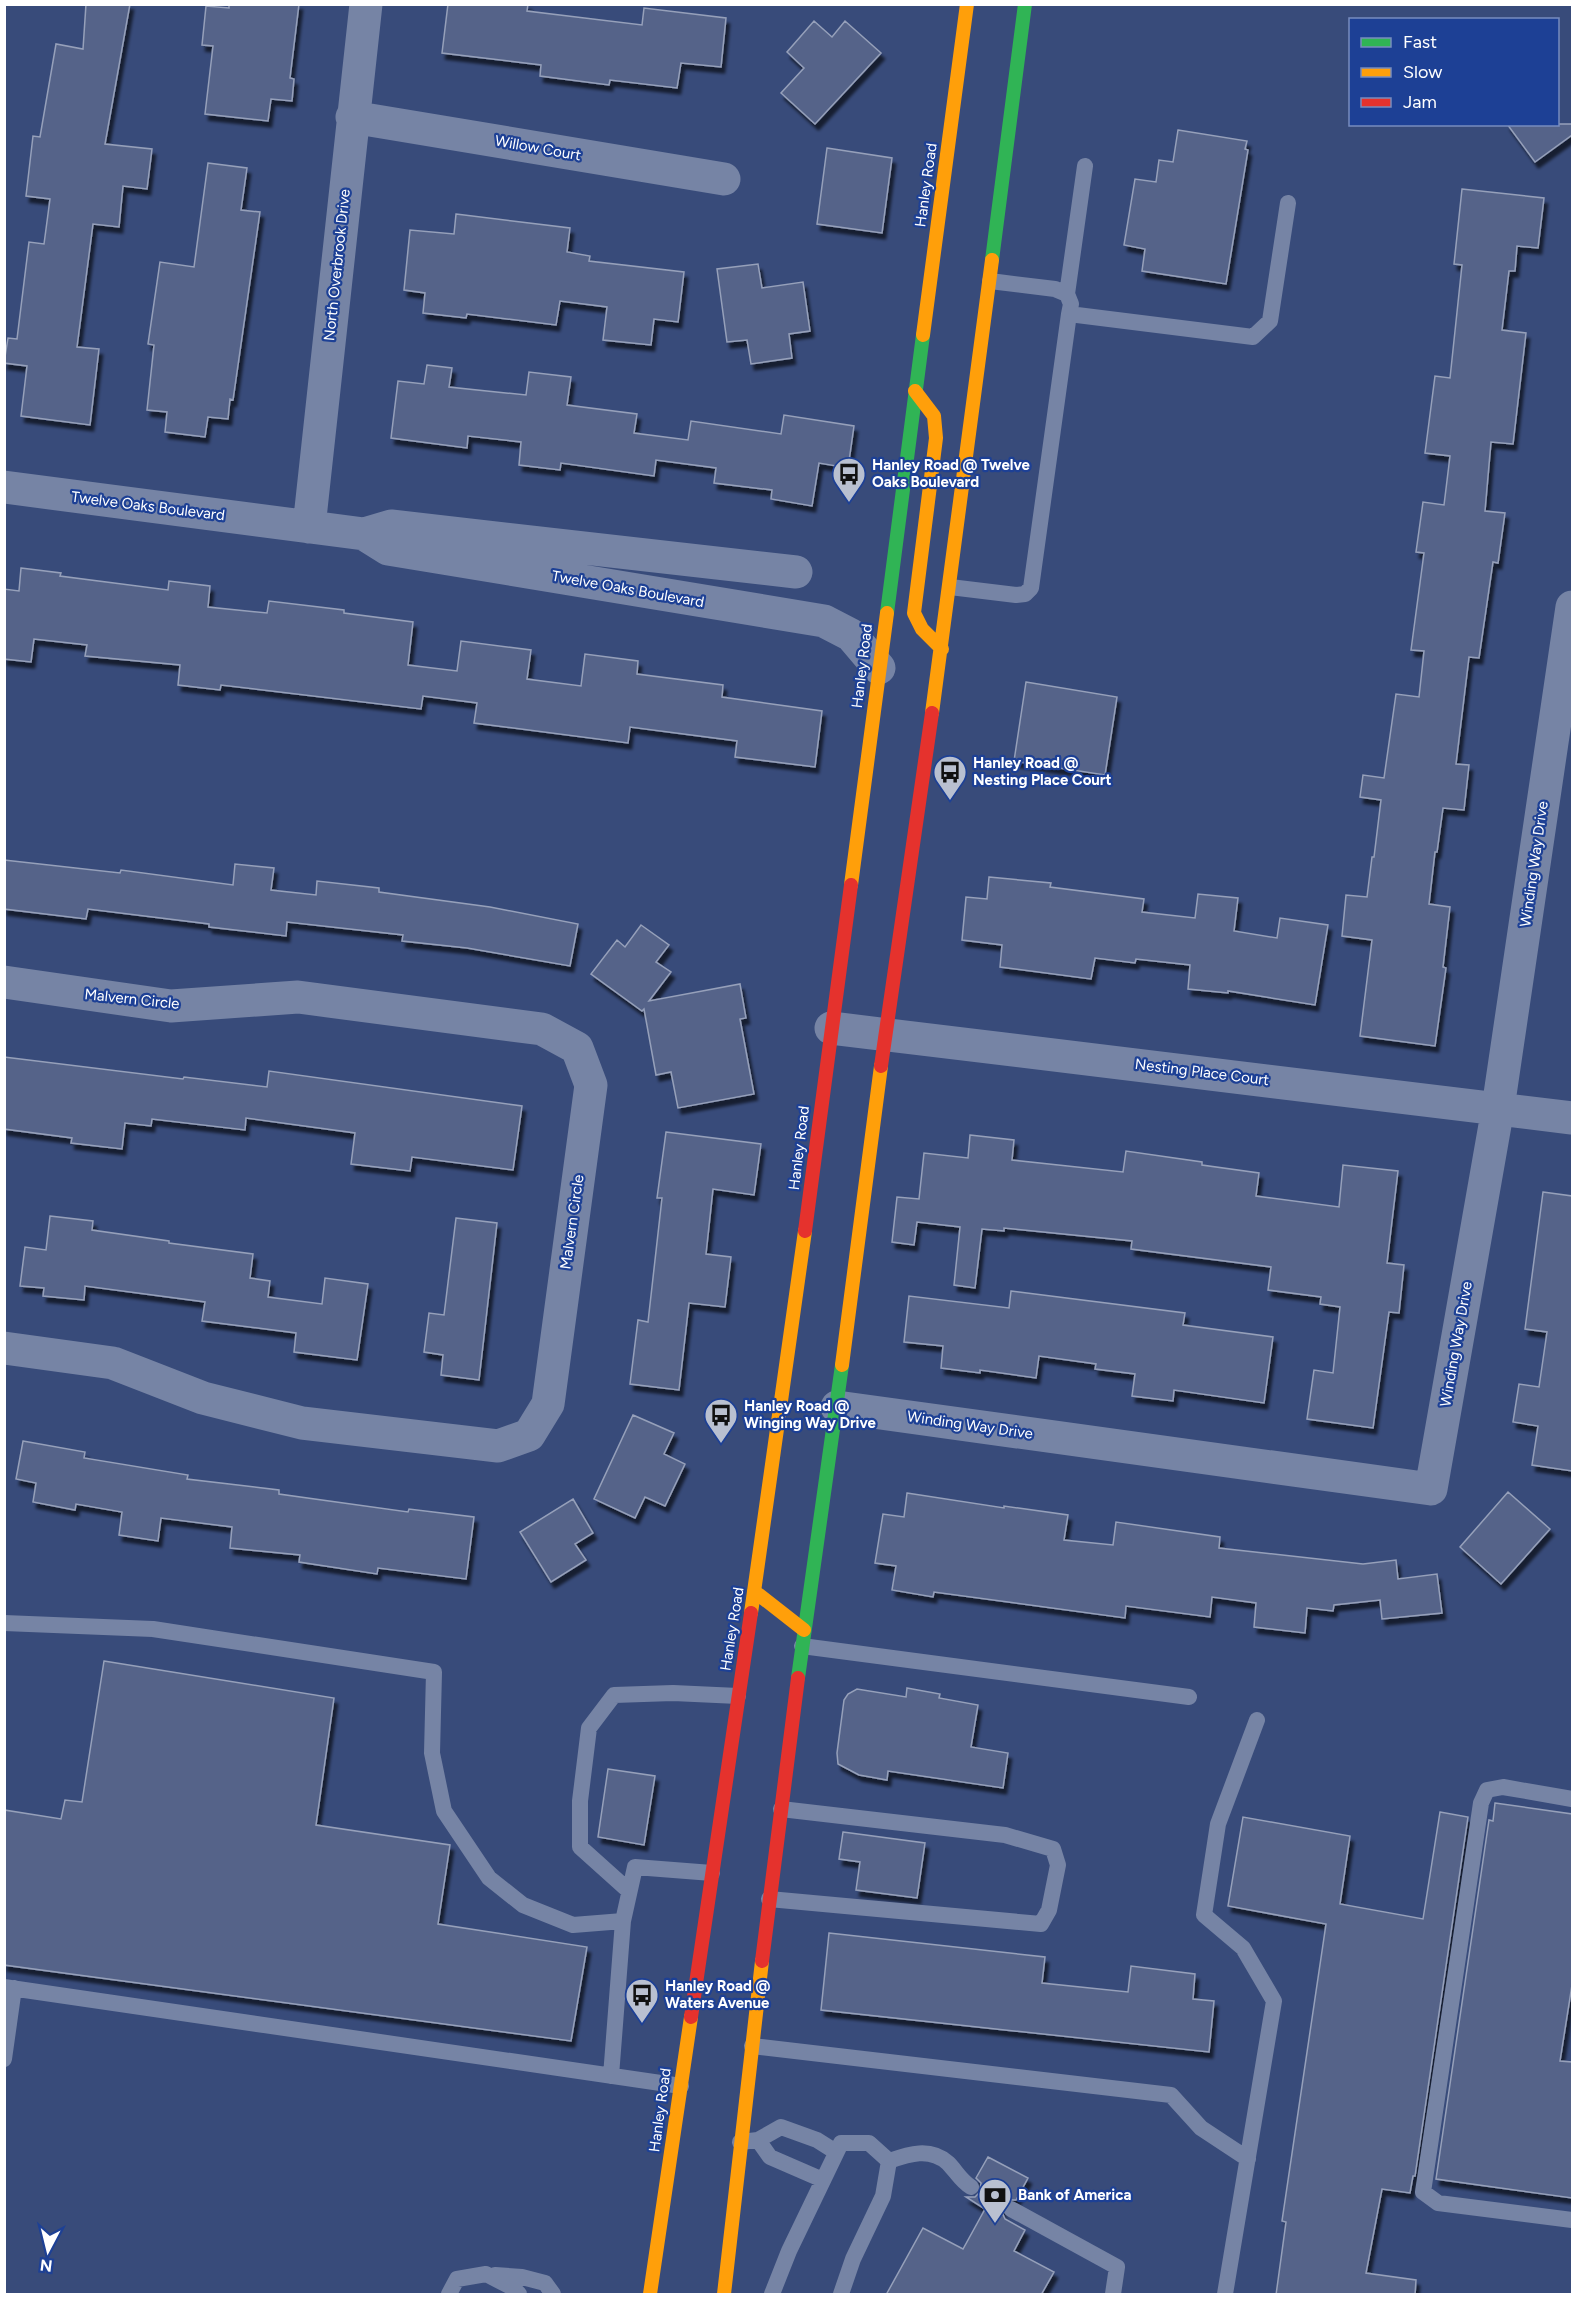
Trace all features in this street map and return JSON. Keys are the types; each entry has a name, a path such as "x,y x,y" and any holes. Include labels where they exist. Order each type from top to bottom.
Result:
{"main road":[{"name":"Hanley Road","path":"650,2295 783,1399 967,4"},
{"path":"724,2295 769,1899 803,1638 837,1407 885,1034 942,649 1025,4"},
{"path":"915,391 931,408 936,418 937,432 914,613 923,632 942,649"},
{"path":"754,1591 803,1638"}],"street":[{"name":"North Overbrook Drive","path":"309,527 366,4"},
{"name":"Willow Court","path":"352,117 724,179"},
{"name":"Twelve Oaks Boulevard","path":"4,487 364,534 391,526 796,572"},
{"name":"Twelve Oaks Boulevard","path":"364,534 388,549 824,621 851,635 879,668"},
{"path":"718,604 724,563"},
{"name":"Winding Way Drive","path":"837,1407 1431,1489 1498,1108 1572,607"},
{"name":"Malvern Circle","path":"4,982 171,1006 298,997 542,1029 577,1048 591,1085 548,1404 529,1435 498,1446 302,1423 202,1398 113,1363 4,1348"},
{"name":"Nesting Place Court","path":"831,1028 1572,1118"}],"lane":[{"path":"950,587 1016,595 1025,594 1031,588 1071,304 1067,294 1085,166"},
{"path":"1069,314 1253,337 1269,321 1288,203"},
{"path":"990,281 1055,290 1067,294"},
{"path":"4,1623 153,1629 434,1672 432,1753 444,1811 489,1878 523,1905 573,1925 623,1921"},
{"path":"803,1638 1189,1697"},
{"path":"629,1891 580,1847 580,1801 589,1728 614,1695 673,1693 738,1696"},
{"path":"1225,2295 1274,2001 1243,1948 1204,1915 1218,1824 1257,1720"},
{"path":"1572,1799 1503,1787 1487,1790 1481,1803 1423,2192 1438,2203 1572,2220"},
{"path":"769,1899 1041,1924 1048,1910 1059,1865 1053,1849 1005,1835 781,1809"},
{"path":"611,2076 623,1921 635,1867 712,1873"},
{"path":"4,2059 9,1988 681,2086"},
{"path":"752,2046 1171,2095 1200,2128 1248,2159"},
{"path":"740,2142 758,2140 781,2127 817,2140 836,2152"},
{"path":"758,2140 770,2157 823,2180"},
{"path":"772,2295 789,2251 841,2144 869,2144 889,2161"},
{"path":"889,2161 908,2154 930,2152 947,2162 964,2183 971,2187"},
{"path":"841,2295 853,2259 883,2196 889,2161"},
{"path":"1011,2209 1117,2267 1113,2295"},
{"path":"486,2274 513,2288 519,2295"},
{"path":"449,2295 457,2279 486,2274 522,2277 545,2283 553,2295"}],"building":[{"path":"86,4 130,4 105,144 152,149 147,189 123,186 119,227 93,224 77,347 99,349 90,425 21,416 27,366 4,363 8,338 17,339 29,242 44,244 50,199 26,196 33,136 40,137 56,44 83,49"},
{"path":"229,4 299,4 290,78 294,79 292,101 271,99 268,121 205,114 213,46 202,45 206,6 229,8"},
{"path":"448,4 528,4 527,11 642,25 644,8 726,18 721,67 681,63 677,88 610,80 609,85 540,76 541,65 442,53"},
{"path":"814,21 832,37 845,21 881,53 815,124 781,93 804,68 787,52"},
{"path":"1572,124 1572,135 1535,162 1508,126"},
{"path":"1178,130 1247,141 1245,149 1248,150 1226,284 1142,271 1145,249 1124,245 1135,179 1156,182 1159,160 1173,162"},
{"path":"827,148 892,158 882,233 817,224"},
{"path":"208,163 247,168 241,210 260,212 233,400 230,399 228,419 208,417 205,437 165,432 167,412 147,410 154,345 148,344 160,262 194,267"},
{"path":"1462,189 1544,198 1538,248 1517,246 1515,271 1509,271 1502,330 1526,333 1513,444 1491,442 1485,511 1505,513 1498,563 1493,562 1479,658 1469,657 1456,764 1469,765 1464,810 1443,808 1437,852 1435,852 1429,904 1450,907 1443,967 1446,968 1435,1046 1360,1036 1372,940 1342,936 1346,895 1367,897 1372,857 1374,857 1381,800 1360,797 1363,775 1384,778 1396,694 1419,697 1424,651 1411,650 1424,553 1416,552 1423,502 1444,505 1450,456 1425,453 1435,376 1450,378 1462,265 1454,264"},
{"path":"456,214 570,228 567,252 590,256 589,261 684,272 678,322 654,319 651,345 603,340 607,307 560,301 556,325 467,314 466,318 423,313 425,293 404,290 410,230 454,234"},
{"path":"758,264 762,288 803,282 810,331 789,334 792,358 751,364 747,340 727,342 717,269"},
{"path":"427,365 452,368 449,387 526,395 529,372 571,377 567,405 637,414 634,433 688,440 691,421 781,434 784,415 854,426 848,468 819,463 812,506 771,499 772,490 714,483 716,468 656,460 654,476 561,463 560,470 519,465 521,442 468,436 467,448 391,438 398,381 424,384"},
{"path":"21,568 61,573 60,576 168,590 169,581 210,586 208,607 267,613 269,601 344,610 344,613 413,622 408,665 457,671 461,641 531,650 527,679 581,686 585,654 638,661 637,674 723,685 722,697 822,711 815,767 735,757 737,741 630,727 628,743 474,723 477,703 423,696 421,709 221,685 220,690 178,685 180,665 85,656 87,645 34,639 31,662 4,659 4,589 19,591"},
{"path":"1026,682 1117,697 1105,775 1014,761"},
{"path":"4,860 120,873 121,870 233,885 235,864 274,868 271,890 316,895 317,881 379,888 379,892 490,907 578,924 570,966 467,948 402,941 403,935 287,922 286,936 88,909 86,919 4,909"},
{"path":"989,877 1051,883 1050,887 1144,899 1142,912 1195,918 1198,894 1238,898 1234,931 1277,938 1280,918 1328,925 1315,1005 1228,991 1228,993 1188,989 1190,965 1136,959 1135,963 1095,958 1091,979 1000,967 1002,945 962,940 966,897 987,899"},
{"path":"641,925 669,945 656,962 671,972 649,1001 740,984 746,1018 740,1019 754,1094 678,1108 671,1072 656,1075 644,1009 642,1011 591,974 617,940 625,947"},
{"path":"4,1057 267,1087 269,1071 522,1106 513,1170 412,1157 410,1171 351,1164 355,1133 246,1118 245,1130 152,1119 151,1126 125,1123 122,1149 71,1143 72,1138 4,1129"},
{"path":"666,1132 761,1144 754,1195 713,1189 706,1254 731,1257 725,1307 689,1303 679,1390 630,1384 638,1320 648,1322 662,1198 657,1198"},
{"path":"970,1135 1014,1140 1012,1160 1123,1172 1126,1151 1259,1173 1256,1196 1339,1207 1343,1165 1398,1171 1387,1263 1404,1265 1399,1313 1389,1312 1373,1428 1307,1419 1314,1370 1333,1373 1340,1307 1320,1304 1321,1297 1268,1290 1271,1267 1131,1249 1132,1241 1004,1228 1004,1231 982,1229 975,1288 954,1285 960,1227 917,1222 914,1245 892,1242 897,1197 919,1199 924,1153 968,1158"},
{"path":"1543,1192 1572,1196 1572,1471 1532,1465 1538,1426 1513,1422 1519,1384 1539,1387 1547,1332 1525,1329"},
{"path":"50,1216 93,1221 92,1230 253,1254 250,1278 270,1281 268,1297 322,1304 325,1278 368,1284 357,1360 294,1352 296,1333 202,1321 205,1302 85,1286 84,1300 43,1296 44,1288 20,1286 25,1247 46,1250"},
{"path":"456,1218 497,1223 479,1380 441,1375 443,1355 424,1352 429,1313 444,1315"},
{"path":"1011,1291 1185,1313 1183,1325 1273,1337 1264,1403 1174,1390 1173,1401 1132,1396 1135,1374 1095,1369 1096,1364 1039,1356 1036,1378 980,1370 980,1373 941,1368 943,1346 904,1342 909,1296 1009,1308"},
{"path":"633,1415 674,1433 664,1454 685,1464 665,1506 645,1497 635,1518 594,1499"},
{"path":"23,1441 85,1452 84,1458 188,1475 187,1479 279,1490 279,1494 408,1512 409,1509 474,1517 466,1579 378,1568 377,1574 299,1562 300,1555 230,1548 232,1527 161,1518 158,1541 119,1535 122,1512 76,1504 75,1510 33,1502 36,1483 16,1479"},
{"path":"1508,1492 1550,1529 1501,1584 1460,1547"},
{"path":"907,1493 1068,1515 1064,1540 1113,1545 1116,1522 1220,1537 1219,1548 1363,1564 1396,1560 1398,1579 1437,1574 1442,1613 1382,1619 1380,1600 1334,1605 1333,1611 1307,1608 1305,1633 1254,1627 1256,1603 1212,1597 1210,1617 1126,1606 1125,1618 934,1592 933,1597 892,1590 896,1566 875,1563 883,1514 904,1517"},
{"path":"573,1499 593,1533 575,1544 586,1560 551,1582 520,1532"},
{"path":"104,1661 334,1698 316,1825 450,1845 438,1924 587,1947 571,2041 4,1965 4,1810 61,1819 65,1800 82,1802"},
{"path":"907,1688 940,1694 939,1698 978,1705 971,1747 1008,1753 1003,1788 888,1771 887,1780 859,1775 838,1764 837,1753 844,1700 848,1694 857,1689 906,1697"},
{"path":"608,1769 655,1776 644,1845 598,1837"},
{"path":"1495,1803 1572,1814 1572,1985 1560,2061 1572,2062 1572,2198 1436,2179 1489,1820 1493,1821"},
{"path":"1440,1812 1468,1817 1415,2176 1413,2176 1410,2193 1382,2189 1366,2273 1416,2280 1415,2295 1276,2295 1286,2222 1282,2221 1326,1924 1228,1906 1243,1817 1350,1836 1340,1904 1423,1919"},
{"path":"843,1832 925,1843 917,1898 856,1890 860,1862 839,1859"},
{"path":"829,1933 1045,1957 1042,1983 1128,1992 1131,1966 1195,1974 1193,1999 1214,2001 1209,2052 821,2010"},
{"name":"Bank of America","path":"988,2157 1028,2178 1016,2200 1005,2200 1001,2210 1005,2219 1025,2230 1014,2251 1054,2272 1041,2295 886,2295 923,2228 963,2249 985,2209 966,2197 975,2197 980,2192 981,2183 976,2178"}],"traffic: fast":[{"path":"992,260 1025,4"},
{"path":"887,613 923,335"},
{"path":"798,1678 842,1365"}],"traffic: slow":[{"path":"923,335 967,4"},
{"path":"932,713 992,260"},
{"path":"915,391 934,416 936,438 914,613 922,629 942,649"},
{"path":"851,885 887,613"},
{"path":"842,1365 881,1066"},
{"path":"751,1613 805,1231"},
{"path":"754,1591 804,1630"},
{"path":"724,2294 762,1961"},
{"path":"650,2294 691,2017"}],"traffic: jam":[{"path":"881,1066 932,713"},
{"path":"805,1231 851,885"},
{"path":"691,2017 751,1613"},
{"path":"762,1961 798,1678"}],"place":[{"name":"Hanley Road @ Twelve Oaks Boulevard","path":"849,503"},
{"name":"Hanley Road @ Nesting Place Court","path":"950,801"},
{"name":"Hanley Road @ Winging Way Drive","path":"721,1444"},
{"name":"Hanley Road @ Waters Avenue","path":"642,2024"},
{"name":"Bank of America","path":"995,2224"}]}
